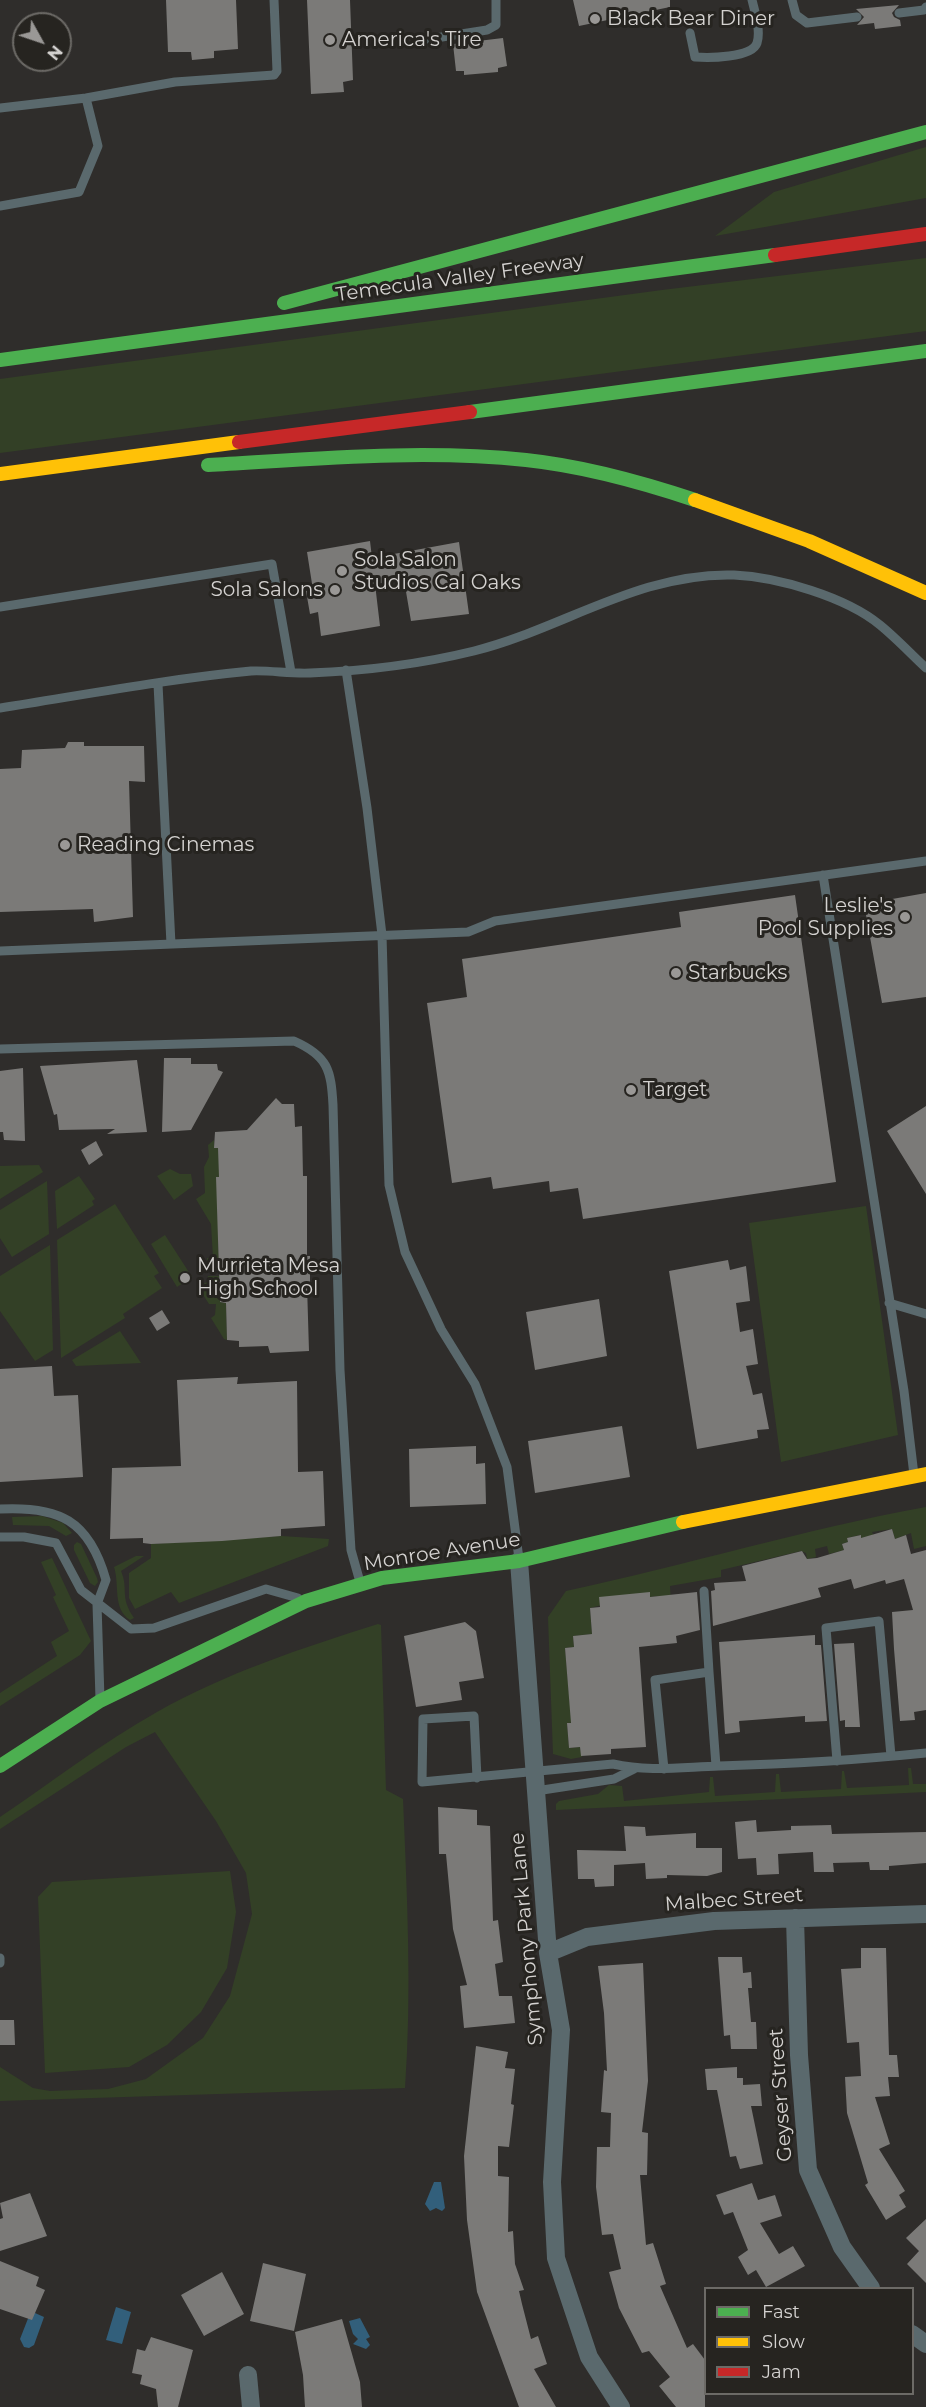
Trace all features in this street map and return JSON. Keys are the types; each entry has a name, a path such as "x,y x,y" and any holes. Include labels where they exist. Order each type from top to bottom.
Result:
{"main road":[{"path":"133,342 926,132"},
{"path":"850,243 926,228"},
{"name":"Temecula Valley Freeway","path":"0,360 926,234"},
{"path":"0,474 926,351"},
{"path":"188,466 459,457 528,460 644,484 719,506 847,555 926,593"},
{"path":"87,462 166,465"},
{"name":"Monroe Avenue","path":"0,1766 100,1701 306,1601 382,1578 519,1561 672,1524 920,1474"}],"street":[{"name":"Symphony Park Lane","path":"519,1561 548,1953 561,2030 552,2182 556,2258 589,2357 621,2407"},
{"name":"Malbec Street","path":"548,1953 587,1937 714,1920 926,1914"},
{"name":"Geyser Street","path":"795,1918 799,2055 808,2169 842,2247 870,2287"},
{"path":"248,2375 251,2407"}],"lane":[{"path":"0,108 86,98 175,82 274,75 277,71 274,0"},
{"path":"429,39 487,30 496,25 496,0"},
{"path":"690,33 694,57 714,58 751,51 757,44 758,35 752,0"},
{"path":"792,0 796,15 807,23 857,17"},
{"path":"899,13 924,10 926,7"},
{"path":"0,206 79,192 98,146 86,98"},
{"path":"0,607 272,564 291,672"},
{"path":"0,708 254,671 346,670 395,665 474,651 525,635 612,598 667,581 733,575 780,580 850,605 879,624 926,668"},
{"path":"346,670 372,838 382,935 389,1185 405,1252 441,1329 475,1384 507,1467 519,1561"},
{"path":"158,684 171,944"},
{"path":"0,951 468,932 495,921 926,861"},
{"path":"823,875 889,1303 920,1474"},
{"path":"0,1049 294,1041 323,1060 331,1081 333,1105 340,1370 351,1550 361,1584"},
{"path":"889,1303 926,1314"},
{"path":"0,1509 51,1511 75,1523 86,1534 106,1580 97,1604 100,1701"},
{"path":"0,1537 24,1537 56,1543 61,1548 81,1590 131,1629 154,1629 266,1589 306,1601"},
{"path":"704,1591 716,1766"},
{"path":"837,1761 826,1628 879,1621 891,1756"},
{"path":"664,1769 655,1680 709,1672"},
{"path":"477,1778 474,1716 423,1719 422,1782 477,1778 613,1764 634,1769 664,1769 837,1761 926,1753"},
{"path":"600,1765 602,1781"},
{"path":"536,1791 614,1779 634,1769"},
{"path":"0,1958 0,1963"}],"green space":[{"path":"926,147 926,198 715,236 774,192"},
{"path":"926,258 926,331 0,453 0,379 662,290"},
{"path":"214,1140 214,1148 218,1148 224,1177 217,1177 219,1269 207,1270 207,1258 213,1258 211,1224 196,1199 205,1193 204,1167 209,1157 208,1145"},
{"path":"39,1165 43,1172 0,1199 0,1166"},
{"path":"170,1169 180,1174 191,1174 193,1186 174,1200 157,1176"},
{"path":"79,1176 95,1199 92,1201 94,1205 57,1229 55,1191"},
{"path":"47,1181 49,1234 12,1257 0,1238 0,1210"},
{"path":"115,1204 159,1273 154,1276 162,1288 123,1314 125,1318 61,1358 57,1240"},
{"path":"866,1206 898,1435 781,1462 749,1223"},
{"path":"165,1235 192,1277 177,1287 151,1244"},
{"path":"50,1245 53,1350 35,1361 0,1311 0,1276"},
{"path":"208,1276 219,1276 220,1302 226,1303 227,1340 224,1339 211,1318 215,1315 216,1304 209,1304 198,1287 207,1282"},
{"path":"120,1331 141,1363 76,1366 72,1360"},
{"path":"926,1507 926,1546 914,1549 911,1533 895,1539 892,1529 872,1532 879,1547 865,1551 860,1535 847,1538 848,1542 842,1544 844,1550 829,1554 827,1546 815,1549 816,1557 807,1559 806,1553 801,1551 721,1570 721,1577 670,1586 671,1603 657,1596 650,1597 650,1593 590,1608 592,1634 573,1636 574,1647 565,1648 570,1704 581,1722 567,1723 569,1748 580,1747 582,1757 571,1759 553,1754 548,1617 566,1591 836,1526"},
{"path":"42,1516 63,1523 72,1533 66,1536 49,1526 13,1525 12,1517"},
{"path":"281,1536 329,1539 328,1546 179,1603 171,1592 135,1609 129,1598 129,1573 151,1558 151,1544"},
{"path":"77,1542 81,1544 97,1578 98,1582 95,1586 90,1583 74,1550"},
{"path":"136,1556 144,1556 121,1571 125,1598 134,1618 130,1620 124,1615 119,1603 114,1567"},
{"path":"52,1558 91,1641 80,1655 0,1706 0,1693 57,1656 51,1642 69,1631 53,1597 56,1595 41,1562"},
{"path":"378,1624 381,1625 386,1790 403,1799 408,1979 405,2088 0,2101 0,2067 33,2088 50,2091 108,2089 146,2079 203,2038 230,1996 252,1914 246,1873 216,1821 155,1732 126,1747 0,1829 0,1817 77,1763 183,1698 265,1662"},
{"path":"908,1768 911,1768 913,1784 926,1784 926,1792 556,1810 556,1804 559,1801 598,1794 609,1785 622,1786 624,1801 709,1792 710,1777 713,1777 715,1796 775,1792 776,1774 779,1774 781,1792 841,1789 842,1771 844,1771 847,1788 909,1785"},
{"path":"230,1871 236,1912 227,1968 201,2012 167,2045 129,2067 45,2073 38,1897 52,1882"}],"water":[{"path":"434,2182 441,2182 445,2208 442,2211 436,2208 430,2211 425,2204"},
{"path":"116,2307 131,2312 122,2344 106,2340"},
{"path":"35,2313 44,2317 34,2345 29,2348 24,2347 20,2339 29,2316"},
{"path":"360,2318 370,2337 366,2339 370,2345 366,2349 353,2344 358,2339 353,2334 349,2321"}],"building":[{"path":"166,0 236,0 238,49 214,51 214,58 192,60 191,52 168,52"},
{"name":"America's Tire","path":"307,0 350,0 353,80 343,82 344,92 311,94"},
{"name":"Black Bear Diner","path":"573,0 670,0 670,7 579,26"},
{"path":"899,5 892,13 900,20 901,26 875,29 874,23 857,25 864,17 856,9"},
{"path":"503,38 507,66 498,68 498,72 464,75 464,71 456,71 453,44"},
{"path":"370,541 372,558 459,542 469,614 411,621 404,580 375,584 380,626 321,636 318,612 310,614 306,591 313,590 307,552"},
{"name":"Reading Cinemas","path":"68,742 84,742 84,746 144,746 145,782 129,781 133,917 94,922 93,909 0,912 0,769 21,768 22,750 65,748"},
{"path":"926,893 926,997 882,1003 864,904"},
{"name":"Target","path":"795,895 836,1182 583,1219 578,1188 550,1192 549,1181 493,1189 491,1177 452,1183 427,1003 467,997 462,959 681,927 679,912"},
{"path":"164,1058 191,1058 191,1064 217,1064 218,1070 223,1072 191,1130 162,1132"},
{"path":"137,1060 147,1132 107,1134 115,1129 59,1130 57,1114 54,1115 40,1066"},
{"path":"23,1068 25,1141 4,1140 3,1132 0,1132 0,1071"},
{"path":"276,1098 282,1104 294,1104 295,1127 302,1126 303,1176 307,1176 307,1256 310,1256 310,1285 307,1285 309,1351 270,1353 268,1346 239,1347 239,1341 227,1340 226,1303 220,1302 216,1177 219,1177 218,1148 214,1148 215,1132 247,1130"},
{"path":"926,1106 926,1194 887,1131"},
{"path":"96,1141 103,1155 89,1165 81,1150"},
{"path":"728,1260 730,1270 746,1266 750,1301 736,1303 740,1332 753,1329 758,1364 746,1366 753,1395 762,1393 769,1429 757,1430 758,1438 697,1449 669,1271"},
{"path":"599,1299 607,1356 535,1370 526,1312"},
{"path":"162,1310 170,1323 157,1331 149,1318"},
{"path":"52,1366 54,1396 78,1395 83,1477 0,1482 0,1369"},
{"path":"238,1377 237,1384 297,1381 298,1472 323,1471 325,1526 281,1529 281,1536 222,1541 151,1544 143,1543 143,1538 110,1539 112,1468 181,1466 177,1380"},
{"path":"622,1426 630,1477 535,1493 528,1441"},
{"path":"476,1446 476,1464 485,1463 486,1504 410,1507 409,1449"},
{"path":"892,1529 895,1539 906,1535 911,1554 926,1550 926,1710 914,1712 915,1720 900,1721 894,1649 892,1612 913,1610 904,1579 886,1584 885,1580 854,1589 851,1579 818,1588 821,1597 713,1626 711,1591 715,1590 714,1583 746,1581 742,1566 802,1551 807,1559 817,1558 844,1550 842,1544 848,1542 847,1538 861,1535 861,1538"},
{"path":"650,1592 650,1597 697,1592 700,1630 676,1636 677,1643 639,1647 646,1747 611,1749 611,1754 581,1756 580,1747 569,1748 567,1723 571,1723 565,1648 574,1647 573,1636 592,1634 590,1608 600,1607 599,1597"},
{"path":"465,1622 476,1631 484,1678 459,1682 462,1700 416,1707 404,1636"},
{"path":"815,1635 815,1645 821,1645 827,1721 805,1722 805,1716 739,1721 740,1732 725,1734 719,1642"},
{"path":"854,1643 860,1727 845,1727 845,1720 840,1721 834,1644"},
{"path":"438,1807 477,1810 477,1825 490,1826 493,1921 498,1920 503,1962 495,1964 499,1996 512,1996 515,2023 464,2028 460,1986 467,1985 453,1929 446,1854 439,1854"},
{"path":"756,1820 757,1832 791,1830 791,1826 831,1825 832,1834 926,1832 926,1863 889,1866 889,1870 870,1870 869,1862 833,1863 834,1872 814,1872 813,1852 778,1854 779,1874 757,1875 756,1858 738,1859 735,1822"},
{"path":"624,1826 645,1827 646,1836 696,1833 696,1848 722,1848 722,1872 707,1876 667,1875 667,1878 646,1879 645,1863 614,1865 614,1886 595,1887 594,1879 578,1879 577,1850 626,1851"},
{"path":"861,1948 886,1948 889,2055 897,2055 899,2077 888,2077 890,2096 875,2097 890,2144 879,2149 905,2191 899,2195 906,2207 886,2220 865,2185 868,2183 847,2113 845,2077 861,2076 859,2042 847,2043 841,1969 861,1968"},
{"path":"718,1957 742,1957 743,1973 751,1972 752,1988 748,1988 751,2022 756,2022 757,2049 731,2049 730,2035 724,2036"},
{"path":"643,1963 648,2081 642,2132 648,2133 647,2175 640,2175 646,2245 653,2243 666,2284 660,2286 687,2348 693,2344 704,2359 705,2407 676,2407 659,2386 670,2377 649,2351 642,2353 619,2308 609,2272 621,2269 613,2234 602,2235 596,2187 597,2147 610,2147 611,2113 601,2112 604,2070 607,2071 604,2013 598,1966"},
{"path":"0,2020 14,2020 15,2045 0,2045"},
{"path":"476,2046 508,2052 505,2068 515,2069 509,2147 498,2146 498,2176 509,2177 508,2232 513,2231 515,2264 524,2290 519,2291 531,2339 538,2336 547,2364 534,2369 556,2407 519,2407 477,2292 467,2220 464,2156"},
{"path":"737,2067 737,2078 743,2078 743,2085 760,2084 762,2106 751,2106 763,2164 740,2169 736,2156 730,2157 717,2090 707,2090 705,2069"},
{"path":"752,2183 758,2200 775,2195 782,2216 760,2223 779,2254 793,2246 805,2266 766,2287 756,2270 748,2275 738,2257 748,2250 733,2212 724,2215 716,2195"},
{"path":"30,2193 47,2236 0,2251 0,2219 3,2218 0,2203"},
{"path":"926,2219 926,2283 907,2264 919,2251 906,2238"},
{"path":"0,2261 39,2277 36,2286 45,2290 32,2320 0,2309"},
{"path":"263,2263 306,2274 294,2331 250,2321"},
{"path":"222,2272 244,2314 204,2336 181,2295"},
{"path":"342,2319 360,2382 362,2407 305,2407 303,2375 295,2332"},
{"path":"151,2337 193,2350 178,2407 158,2407 156,2389 140,2384 142,2375 132,2373 137,2349 145,2351"}],"traffic: fast":[{"path":"284,303 926,132"},
{"path":"0,360 775,255"},
{"path":"470,412 926,351"},
{"path":"208,465 367,456 487,457 526,460 590,471 633,481 695,500"},
{"path":"0,1766 100,1701 306,1601 382,1578 519,1561 683,1522"}],"traffic: slow":[{"path":"0,474 239,442"},
{"path":"695,500 809,541 926,593"},
{"path":"683,1522 926,1474"}],"traffic: jam":[{"path":"775,255 926,234"},
{"path":"239,442 470,412"}],"place":[{"name":"Black Bear Diner","path":"595,19"},
{"name":"America's Tire","path":"330,40"},
{"name":"Sola Salon Studios Cal Oaks","path":"342,571"},
{"name":"Sola Salons","path":"335,590"},
{"name":"Reading Cinemas","path":"65,845"},
{"name":"Leslie's Pool Supplies","path":"905,917"},
{"name":"Starbucks","path":"676,973"},
{"name":"Target","path":"631,1090"},
{"name":"Murrieta Mesa High School","path":"185,1278"}]}
